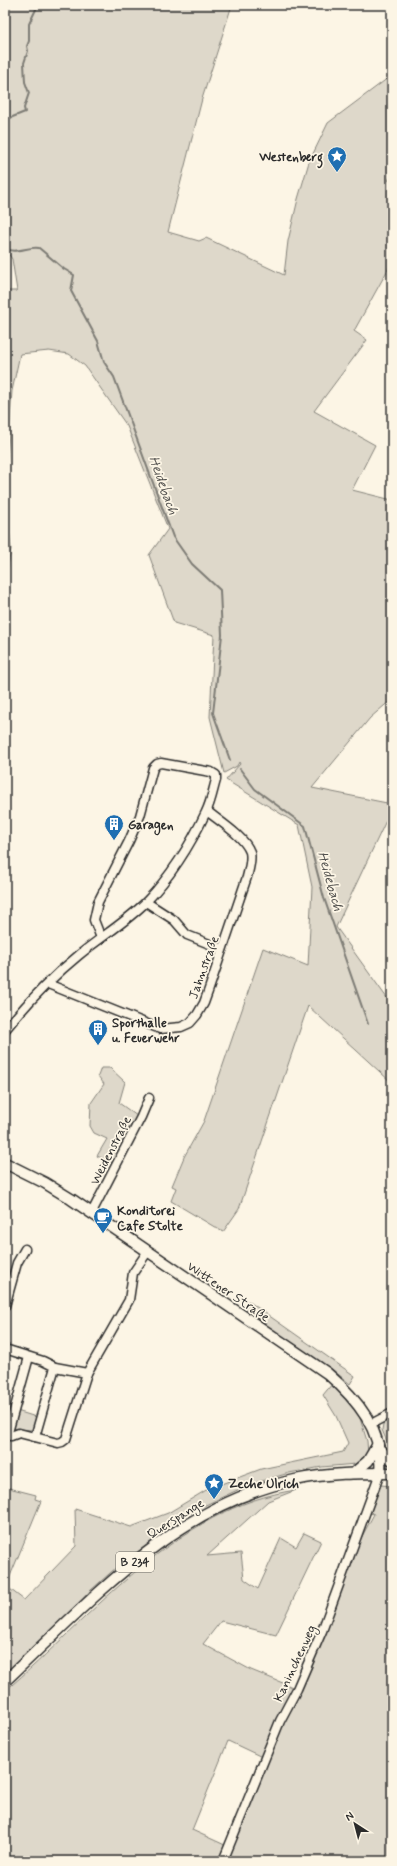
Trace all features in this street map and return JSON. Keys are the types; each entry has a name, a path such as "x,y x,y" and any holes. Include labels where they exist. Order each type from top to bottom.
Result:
{"main road":[{"name":"Wittener Straße","path":"5,1163 45,1183 92,1212 327,1373 354,1398 371,1424 379,1447 380,1473"},
{"path":"354,1473 368,1462 379,1447 392,1460"},
{"name":"Querspange","path":"5,1681 146,1552 192,1521 249,1493 294,1480 354,1473 380,1473"},
{"name":"B 234","path":"380,1473 392,1473"}],"street":[{"path":"5,1030 22,1009 79,954 101,938 146,902 178,863 207,811 216,775 211,772 161,763 157,764 153,768 140,816 98,902 94,920 101,938"},
{"name":"Jahnstraße","path":"48,984 160,1030 181,1027 190,1023 204,1003 247,877 250,853 246,843 207,811"},
{"path":"146,902 174,920 187,935 222,949"},
{"name":"Weidenstraße","path":"92,1212 141,1117 149,1098"},
{"path":"5,1306 17,1263 25,1249"},
{"path":"29,1357 6,1435 19,1433 58,1443 62,1442 66,1439 87,1373 129,1300 133,1273 148,1251"},
{"path":"5,1349 55,1367 87,1373"},
{"path":"35,1437 55,1367"},
{"path":"371,1424 392,1412"},
{"name":"Kaninchenweg","path":"223,1861 280,1721 297,1689 322,1631 380,1473"}],"shaded area":[{"path":"5,5 232,5 202,99 168,232 199,241 206,238 284,275 288,241 298,199 309,162 328,123 392,75 392,175 388,180 392,183 392,262 354,331 367,340 314,411 375,445 352,490 392,500 392,699 370,718 312,788 392,804 392,808 336,927 392,1005 392,1083 308,1006 239,1209 223,1232 171,1201 176,1188 172,1186 184,1157 204,1121 263,948 308,966 312,887 299,825 226,780 240,764 239,762 237,766 224,773 210,717 214,635 174,623 149,555 168,529 127,426 85,366 69,354 49,351 20,354 12,391 5,487 5,291 17,291 12,259 5,249"},
{"path":"5,487 11,549 5,583"},
{"path":"101,1068 110,1068 125,1082 119,1103 137,1116 113,1164 97,1156 107,1139 94,1133 90,1126 91,1103 104,1084 98,1076"},
{"path":"248,1301 355,1376 350,1384 333,1370 242,1309"},
{"path":"332,1384 359,1415 367,1441 368,1454 364,1459 356,1464 322,1467 289,1473 248,1485 195,1510 118,1566 90,1591 44,1640 5,1673 5,1487 36,1495 35,1499 41,1501 6,1586 24,1600 76,1546 75,1509 131,1527 168,1513 208,1489 261,1469 343,1452 348,1443 336,1416 323,1395"},
{"path":"17,1411 36,1417 33,1430 14,1429 11,1427"},
{"path":"391,1418 392,1453 382,1430 383,1424"},
{"path":"381,1485 392,1486 392,1861 227,1861 282,1721 300,1690 359,1542 374,1514 370,1513"},
{"path":"296,1490 268,1501 207,1556 241,1553 244,1579 258,1589 281,1538 296,1547 304,1533 321,1541 276,1635 221,1621 203,1644 251,1670 295,1688 262,1757 228,1741 192,1830 227,1846 221,1861 85,1861 77,1857 66,1861 5,1861 5,1691 138,1569 175,1542 213,1518 253,1500"}],"waterway":[{"path":"5,120 25,112 24,108 29,93 25,82 24,63 28,51 29,24 38,5"},
{"name":"Heidebach","path":"5,248 13,251 39,248 64,269 74,275 71,291 98,341 104,362 114,377 173,537 192,564 220,590 222,635 213,713 230,760"},
{"path":"5,249 7,277 5,291"},
{"path":"5,294 5,301"},
{"name":"Heidebach","path":"240,769 255,789 305,826 324,898 368,1024"}],"place":[{"name":"Westenberg","path":"337,173"},
{"name":"Garagen","path":"114,841"},
{"name":"Sporthalle u. Feuerwehr","path":"98,1046"},
{"name":"Konditorei Cafe Stolte","path":"103,1234"},
{"name":"Zeche Ulrich","path":"214,1500"}]}
